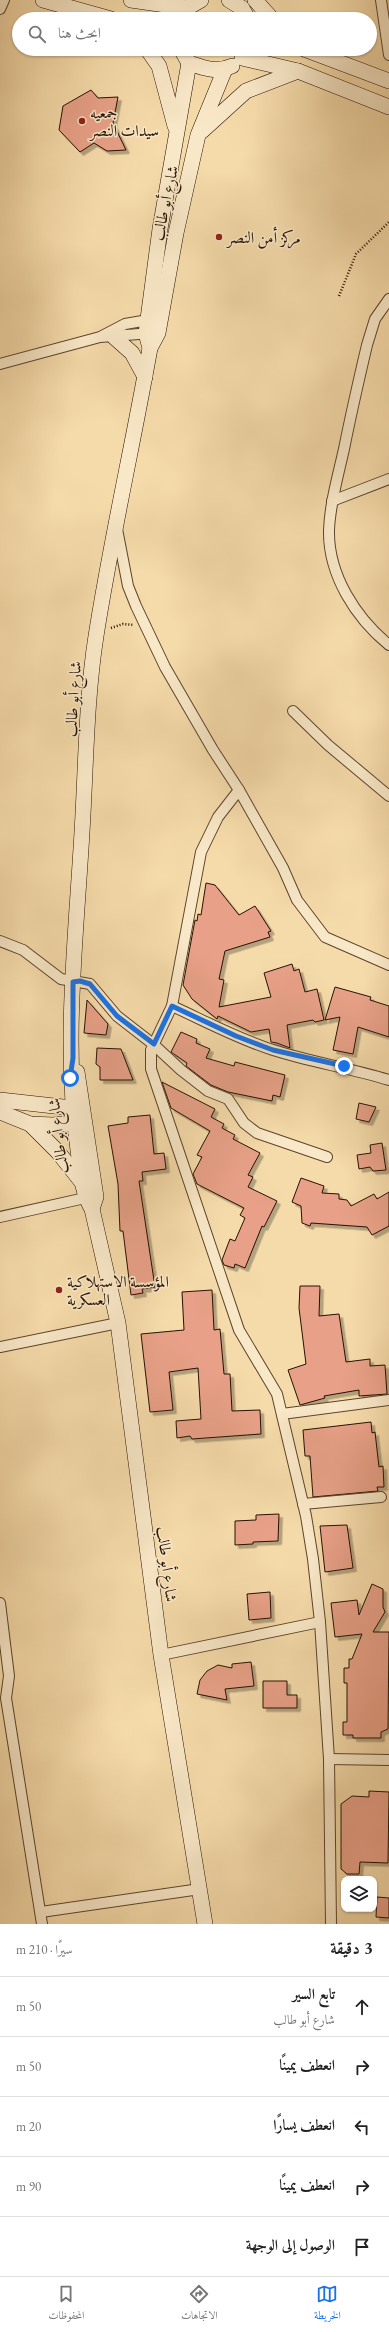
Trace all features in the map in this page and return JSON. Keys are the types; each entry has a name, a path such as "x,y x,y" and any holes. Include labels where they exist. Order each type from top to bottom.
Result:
{"street":[{"path":"0,9 4,0"},
{"path":"43,0 86,12"},
{"path":"135,0 192,6"},
{"path":"229,0 246,12"},
{"path":"255,0 266,12"},
{"path":"381,0 389,55"},
{"path":"152,56 159,66 176,132"},
{"path":"184,56 189,63 209,70 225,69 241,56"},
{"path":"250,56 298,71 389,107"},
{"path":"323,56 389,81"},
{"name":"شارع أبو طالب","path":"189,63 176,132 150,348 96,637 89,716 73,982 73,1058 79,1077 79,1116 86,1196 118,1323 161,1655 205,1924"},
{"name":"شارع أبو طالب","path":"153,326 198,135 225,69"},
{"path":"198,135 246,91 298,71"},
{"path":"389,299 375,319 367,344 332,501 329,531 334,568 357,612 389,645"},
{"path":"107,337 125,324 153,326"},
{"path":"0,364 153,326"},
{"path":"107,337 132,353 145,376"},
{"path":"332,501 389,479"},
{"path":"117,527 131,596 149,630 165,667 187,706 240,790 283,868 297,900 324,937 389,965"},
{"path":"293,711 328,745 389,796"},
{"path":"240,790 218,816 201,852 172,1006 151,1050 151,1069 239,1330 274,1386 303,1504 313,1559 320,1622 329,1759 331,1924"},
{"path":"0,941 23,950 52,974 73,982 80,981 90,984 117,1016 154,1044 208,1091 228,1099 244,1123 258,1133 327,1157"},
{"path":"172,1006 236,1036 273,1050 344,1066 389,1080"},
{"path":"0,1100 79,1116"},
{"path":"0,1112 30,1124 53,1125 79,1116"},
{"name":"شارع أبو طالب","path":"79,1116 96,1197 86,1196"},
{"path":"0,1217 86,1196 58,1152 30,1124"},
{"path":"0,1347 118,1323"},
{"path":"282,1414 389,1400"},
{"path":"303,1504 381,1497"},
{"path":"0,1604 9,1676 6,1698"},
{"path":"161,1655 320,1622"},
{"path":"0,1682 6,1698 42,1924"},
{"path":"329,1759 389,1760"},
{"path":"41,1912 200,1889"}],"path":[{"path":"339,296 356,254 389,222"},
{"path":"96,637 123,624 132,624 149,630"}],"building":[{"name":"جمعيه سيدات النصر","path":"91,90 98,98 118,97 113,123 126,150 107,151 94,143 80,152 59,130 63,106"},
{"path":"206,883 215,885 239,915 255,906 271,931 268,932 270,937 225,951 219,979 224,980 219,1007 271,997 264,973 292,964 294,971 299,969 305,992 317,989 324,1020 315,1022 313,1020 287,1025 290,1048 271,1042 269,1029 251,1032 218,1016 217,1019 192,999 183,985 195,920 197,921 198,914 201,915"},
{"path":"335,987 371,997 370,1000 389,1006 389,1037 358,1027 353,1054 333,1050 340,1017 325,1020"},
{"path":"87,1000 108,1024 106,1035 84,1033"},
{"path":"181,1032 197,1039 196,1043 210,1049 206,1058 234,1066 235,1062 285,1075 280,1097 273,1095 272,1101 228,1092 211,1085 186,1066 187,1063 171,1052"},
{"path":"97,1048 121,1049 133,1080 100,1080 100,1067 96,1064"},
{"path":"162,1082 215,1109 211,1117 224,1124 222,1128 235,1135 233,1139 260,1153 248,1175 253,1177 248,1187 277,1201 264,1227 262,1226 245,1268 235,1264 234,1268 224,1265 222,1260 230,1239 235,1241 245,1218 240,1215 244,1208 197,1184 193,1174 202,1157 197,1155 210,1131 171,1108"},
{"path":"359,1103 376,1107 369,1122 356,1119"},
{"path":"150,1115 154,1154 164,1153 166,1169 142,1172 143,1181 139,1181 155,1287 142,1289 143,1293 131,1295 123,1231 120,1231 118,1184 108,1126 128,1123 128,1117"},
{"path":"382,1143 386,1170 373,1171 370,1167 359,1169 357,1155 371,1153 370,1145"},
{"path":"301,1178 324,1186 322,1193 339,1194 339,1199 347,1200 351,1206 374,1194 377,1199 389,1192 389,1226 372,1235 367,1227 311,1223 310,1226 302,1223 301,1206 292,1202"},
{"path":"300,1286 320,1286 319,1316 339,1314 346,1362 370,1359 370,1366 385,1365 387,1394 359,1396 359,1390 324,1396 325,1398 300,1405 288,1370 306,1364 299,1308"},
{"path":"212,1290 214,1330 220,1329 224,1374 230,1374 232,1411 260,1410 261,1434 192,1439 190,1436 177,1438 176,1421 201,1419 198,1368 169,1372 173,1410 150,1412 141,1334 184,1330 182,1292"},
{"path":"371,1422 372,1433 375,1432 379,1467 383,1466 384,1487 377,1487 378,1491 313,1497 310,1456 305,1456 303,1430"},
{"path":"279,1514 278,1541 253,1542 253,1544 235,1545 235,1521 256,1520 256,1515"},
{"path":"347,1525 353,1568 325,1572 320,1526"},
{"path":"372,1584 383,1589 383,1607 385,1612 373,1632 389,1632 388,1729 381,1732 381,1738 353,1738 353,1735 343,1735 343,1722 347,1722 347,1683 344,1683 344,1668 349,1668 349,1659 352,1659 362,1634 335,1637 331,1603 357,1600 359,1615"},
{"path":"270,1592 271,1618 249,1620 247,1594"},
{"path":"251,1662 254,1686 225,1689 227,1700 197,1694 200,1680 207,1671 218,1665 232,1668 232,1664"},
{"path":"263,1681 287,1681 287,1695 297,1695 297,1708 263,1708"},
{"path":"369,1791 389,1792 388,1863 360,1862 359,1874 347,1874 341,1869 341,1804 352,1796 369,1797"},
{"path":"377,1897 389,1898 389,1918 376,1917"}],"place":[{"name":"جمعيه سيدات النصر","path":"82,121"},
{"name":"مركز أمن النصر","path":"219,237"},
{"name":"المؤسسة الاستهلاكية العسكرية","path":"59,1290"}],"route":[{"path":"70,1078 73,1058 73,982 80,981 90,984 117,1016 141,1036 154,1044 172,1006 236,1036 273,1050 307,1060 344,1066"}]}
